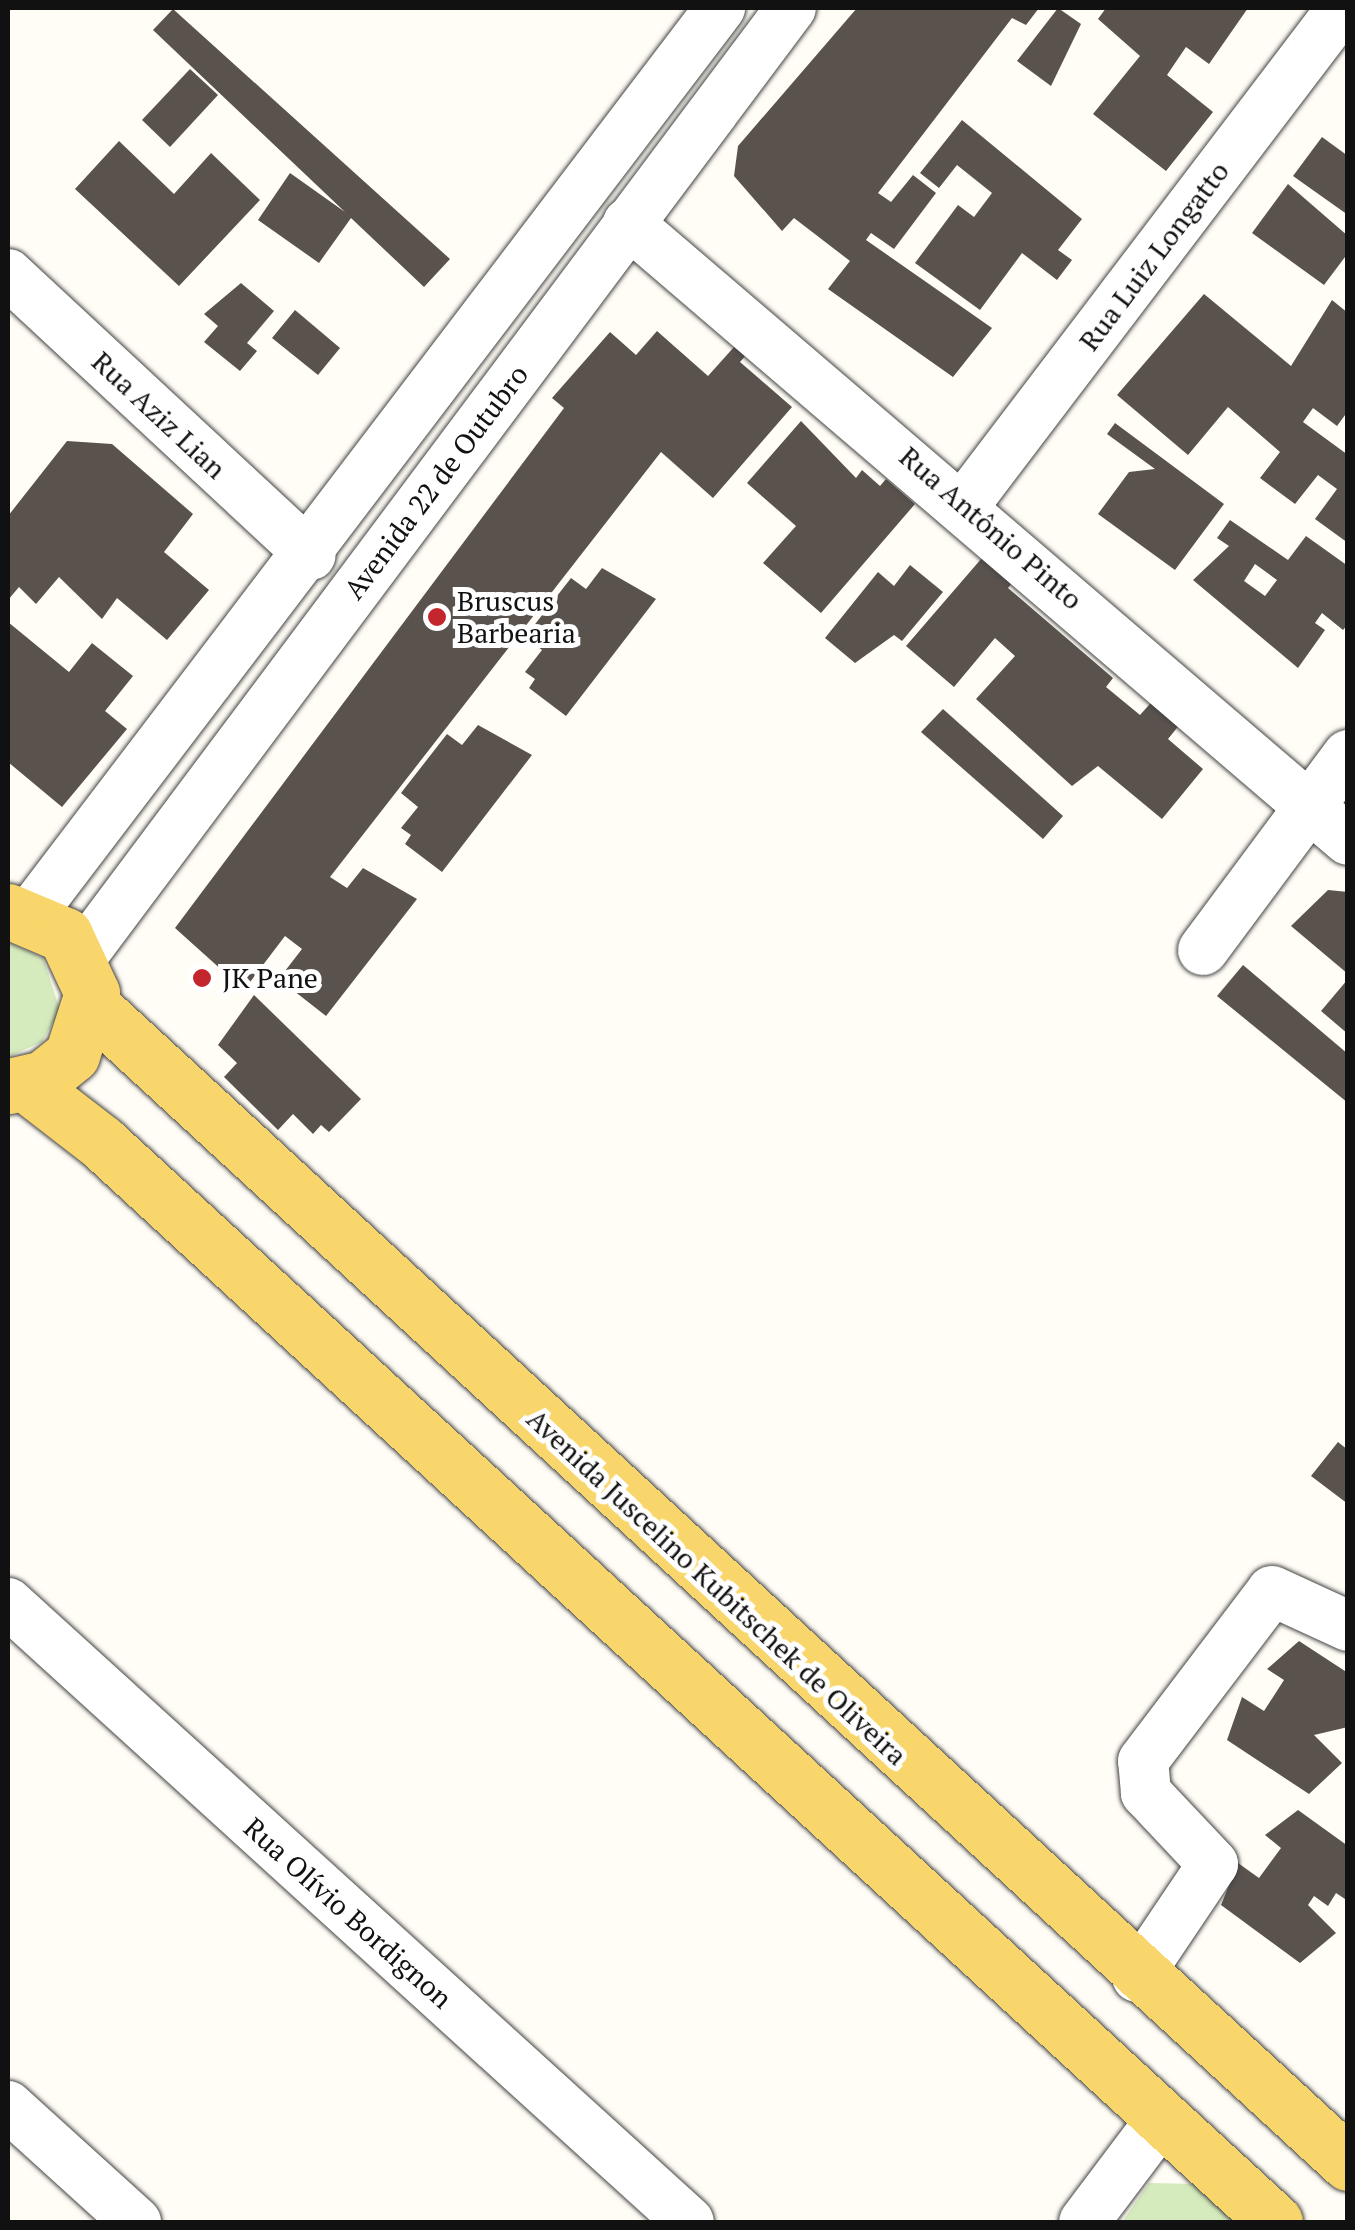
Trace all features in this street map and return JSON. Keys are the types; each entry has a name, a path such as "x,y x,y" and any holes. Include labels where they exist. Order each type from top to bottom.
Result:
{"main road":[{"name":"Avenida Juscelino Kubitschek de Oliveira","path":"18,912 87,982 1138,1977 1348,2163"},
{"path":"87,982 72,1056 17,1085 101,1142 1275,2222"}],"street":[{"name":"Avenida 22 de Outubro","path":"18,912 310,555 720,8"},
{"name":"Avenida 22 de Outubro","path":"87,982 628,224 791,8"},
{"name":"Rua Luiz Longatto","path":"965,504 1342,8"},
{"name":"Rua Antônio Pinto","path":"628,224 965,504 1348,840"},
{"name":"Rua Aziz Lian","path":"8,274 310,555"},
{"path":"1202,950 1348,755"},
{"path":"1138,1977 1213,1864 1146,1793 1143,1762 1272,1592 1348,1626"},
{"name":"Rua Olívio Bordignon","path":"8,1603 690,2222"},
{"path":"8,2106 136,2222"},
{"path":"1084,2222 1163,2117"}],"green space":[{"path":"10,943 43,958 60,1010 42,1042 8,1057"},
{"path":"1149,2183 1201,2184 1241,2222 1122,2222"}],"building":[{"path":"857,8 1039,8 1026,25 1012,18 878,193 891,202 913,175 936,193 894,249 871,233 866,240 992,328 953,377 828,289 850,261 794,218 782,231 734,176 738,146"},
{"path":"1058,8 1081,24 1051,86 1017,61"},
{"path":"1106,8 1248,8 1209,64 1186,47 1167,75 1213,112 1166,171 1093,114 1140,56 1098,19"},
{"path":"173,9 450,259 424,287 351,218 319,263 258,220 290,173 345,212 153,30"},
{"path":"190,69 218,95 170,147 142,120"},
{"path":"962,120 1082,219 1058,250 1072,260 1057,280 1022,253 980,310 915,263 958,205 974,217 992,193 957,165 939,188 920,173"},
{"path":"1322,137 1348,156 1348,215 1293,176"},
{"path":"119,141 174,194 211,153 260,200 179,286 75,189"},
{"path":"1288,184 1348,236 1348,253 1324,285 1252,233"},
{"path":"241,283 274,311 247,343 257,351 240,371 204,342 218,326 204,314"},
{"path":"1204,294 1291,366 1332,300 1348,313 1348,411 1337,426 1313,408 1303,422 1348,455 1348,543 1315,519 1337,489 1318,475 1295,504 1260,478 1280,452 1228,407 1188,455 1117,395"},
{"path":"295,310 340,348 318,375 272,338"},
{"path":"657,331 708,376 743,337 754,346 740,362 792,407 713,498 661,452 330,877 347,888 363,868 417,899 326,1016 289,987 296,979 285,971 302,949 285,936 244,990 175,928 564,408 552,398 610,332 636,355"},
{"path":"801,421 856,478 862,470 880,486 886,479 915,504 821,613 763,563 796,526 747,483"},
{"path":"1115,423 1224,504 1175,570 1098,514 1129,472 1155,469 1107,434"},
{"path":"67,441 112,444 193,514 164,552 209,590 167,640 117,598 102,619 59,577 36,604 19,587 8,600 8,516"},
{"path":"1230,520 1288,560 1306,536 1348,566 1348,624 1343,630 1322,613 1315,623 1325,630 1298,668 1193,580 1229,546 1217,538","holes":["1255,564 1277,580 1265,596 1244,581"]},
{"path":"994,544 1024,569 1008,588 1113,678 1106,687 1140,715 1157,696 1185,718 1168,739 1203,769 1162,819 1098,766 1072,786 976,699 1015,656 995,638 954,687 906,646"},
{"path":"910,565 943,592 902,641 894,635 855,663 825,638 878,572 894,586"},
{"path":"602,568 656,599 566,716 529,688 535,679 525,672 542,650 525,637 571,578 586,589"},
{"path":"8,622 69,672 92,643 133,676 105,711 127,729 62,807 8,762"},
{"path":"943,709 1063,816 1043,839 921,732"},
{"path":"478,725 532,755 442,872 405,844 411,835 401,828 418,807 401,793 447,734 462,745"},
{"path":"1328,890 1348,892 1348,974 1291,926"},
{"path":"1243,965 1348,1054 1348,1103 1217,996"},
{"path":"1348,979 1348,1034 1321,1011"},
{"path":"254,995 361,1099 329,1132 321,1125 313,1134 293,1114 278,1130 224,1077 237,1063 218,1045"},
{"path":"1338,1442 1348,1450 1348,1504 1311,1476"},
{"path":"1299,1641 1348,1673 1348,1727 1314,1735 1342,1763 1309,1794 1227,1740 1242,1697 1264,1711 1284,1680 1267,1669"},
{"path":"1298,1810 1348,1846 1348,1901 1336,1893 1328,1906 1314,1896 1308,1905 1336,1933 1300,1963 1221,1905 1238,1863 1259,1878 1281,1848 1265,1835"}],"place":[{"name":"Bruscus Barbearia","path":"437,617"},
{"name":"JK Pane","path":"202,978"}]}
